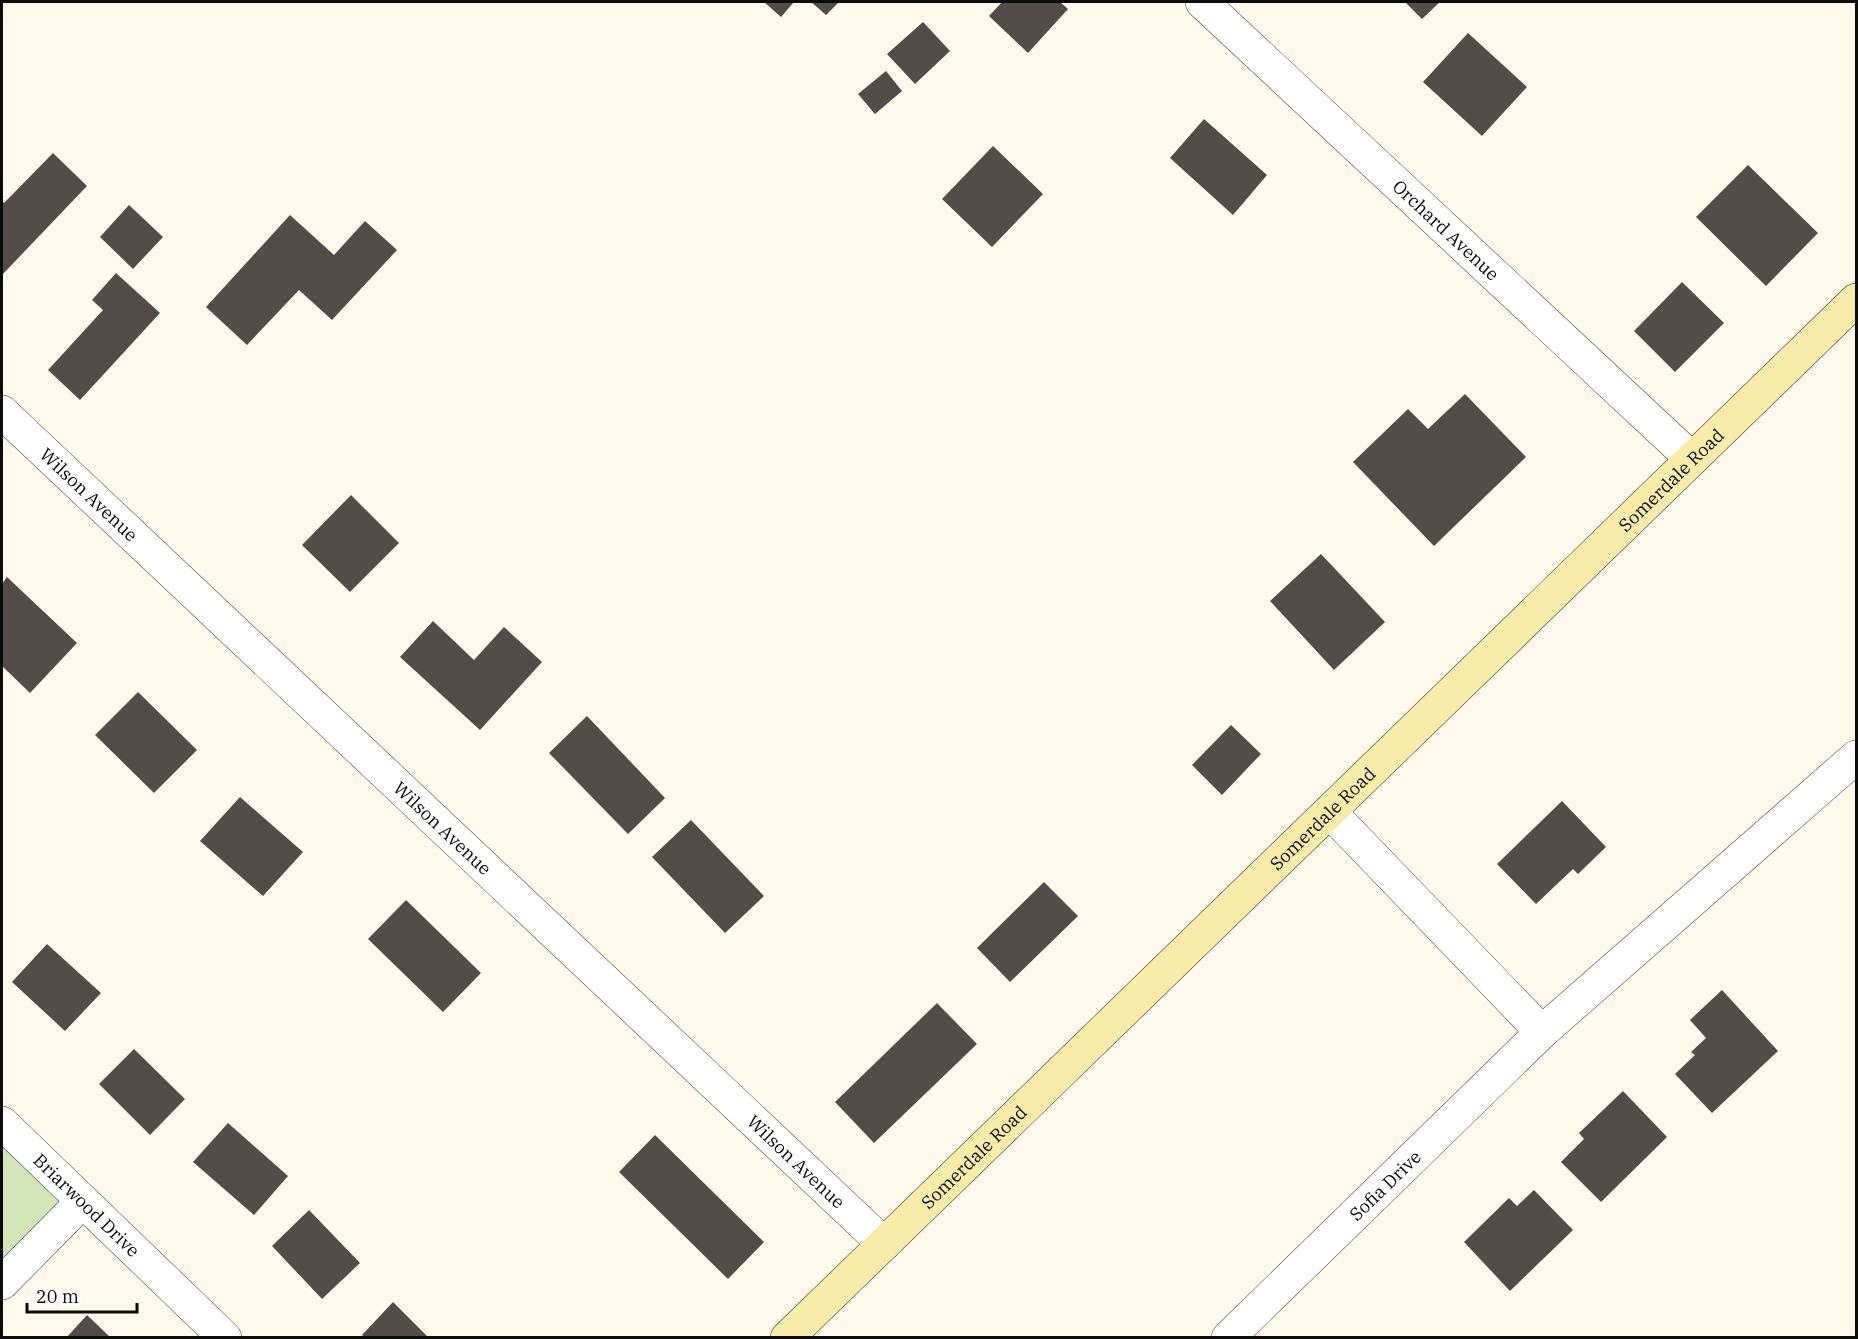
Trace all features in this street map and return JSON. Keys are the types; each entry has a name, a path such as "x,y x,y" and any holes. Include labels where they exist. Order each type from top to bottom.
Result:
{"main road":[{"name":"Somerdale Road","path":"787,1338 1857,300"}],"street":[{"name":"Orchard Avenue","path":"1202,2 1692,459"},
{"name":"Wilson Avenue","path":"2,412 884,1244"},
{"name":"Sofia Drive","path":"1228,1338 1542,1032 1857,757"},
{"path":"1330,812 1542,1032"},
{"name":"Briarwood Drive","path":"2,1123 225,1338"},
{"path":"2,1283 83,1201"}],"green space":[{"path":"2,1123 83,1201 2,1283"}],"building":[{"path":"764,2 794,2 781,17"},
{"path":"811,2 839,2 826,15"},
{"path":"1002,2 1060,2 1068,9 1028,53 989,16"},
{"path":"1405,2 1440,2 1422,19"},
{"path":"923,22 950,51 915,84 887,54"},
{"path":"1468,33 1527,87 1482,136 1423,82"},
{"path":"886,71 902,91 875,114 858,94"},
{"path":"1204,119 1267,175 1233,215 1170,158"},
{"path":"993,146 1043,194 992,247 942,199"},
{"path":"53,153 87,186 2,275 2,201 4,203"},
{"path":"1748,165 1818,233 1766,286 1696,217"},
{"path":"129,205 163,237 133,269 100,237"},
{"path":"290,215 334,255 365,221 397,250 332,320 299,290 247,345 206,307"},
{"path":"116,273 160,313 80,400 48,370 103,310 92,300"},
{"path":"1682,282 1724,323 1675,372 1634,331"},
{"path":"1465,394 1526,457 1434,546 1353,462 1408,409 1428,429"},
{"path":"351,495 399,543 350,592 302,545"},
{"path":"1321,554 1385,622 1334,670 1270,601"},
{"path":"7,577 77,643 30,693 2,666 2,584"},
{"path":"433,621 474,660 504,627 542,662 480,730 400,657"},
{"path":"138,692 197,750 154,793 95,735"},
{"path":"587,716 665,798 628,834 549,753"},
{"path":"1231,725 1261,754 1222,795 1192,765"},
{"path":"240,797 303,852 263,896 200,841"},
{"path":"1562,801 1606,847 1578,874 1573,869 1536,904 1497,864"},
{"path":"691,820 764,896 725,933 652,857"},
{"path":"1044,882 1078,916 1010,982 977,948"},
{"path":"406,900 481,973 443,1012 368,939"},
{"path":"47,944 101,993 65,1031 12,982"},
{"path":"1722,990 1778,1051 1712,1113 1675,1074 1695,1055 1691,1052 1706,1038 1690,1020"},
{"path":"937,1003 977,1044 874,1143 835,1102"},
{"path":"134,1049 185,1099 150,1135 99,1084"},
{"path":"1623,1091 1667,1137 1601,1202 1561,1162 1584,1139 1579,1133"},
{"path":"228,1123 288,1176 254,1215 193,1162"},
{"path":"655,1135 764,1242 728,1279 619,1172"},
{"path":"1534,1190 1573,1230 1510,1291 1464,1242 1509,1198 1517,1206"},
{"path":"309,1210 360,1263 322,1299 272,1246"},
{"path":"393,1302 429,1338 365,1338 362,1335"},
{"path":"87,1315 111,1338 66,1338"}]}
